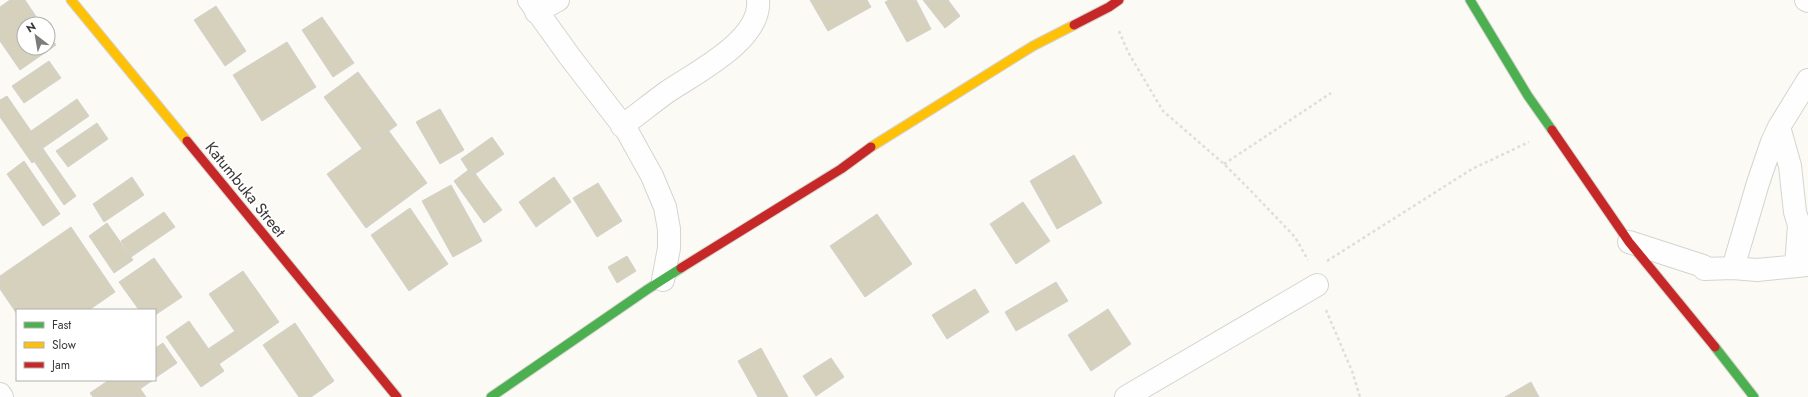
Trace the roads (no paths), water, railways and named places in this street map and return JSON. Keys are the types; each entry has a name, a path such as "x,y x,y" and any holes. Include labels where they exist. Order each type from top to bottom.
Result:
{"street":[{"name":"Katumbuka Street","path":"71,0 397,397"},
{"path":"558,0 533,6 622,126 652,176 665,207 669,229 669,248 663,280"},
{"path":"622,126 731,48 747,31 757,17 758,0"},
{"path":"491,397 663,280 840,169 875,144 942,104 1033,46 1109,8 1119,0"},
{"path":"1470,0 1528,96 1601,198 1629,242 1754,397"},
{"path":"1733,268 1758,183 1779,127 1808,80"},
{"path":"1629,242 1703,266 1704,269 1733,268 1757,270 1802,266 1799,225 1795,212 1790,166 1779,127"},
{"path":"1126,397 1315,278"}]}
